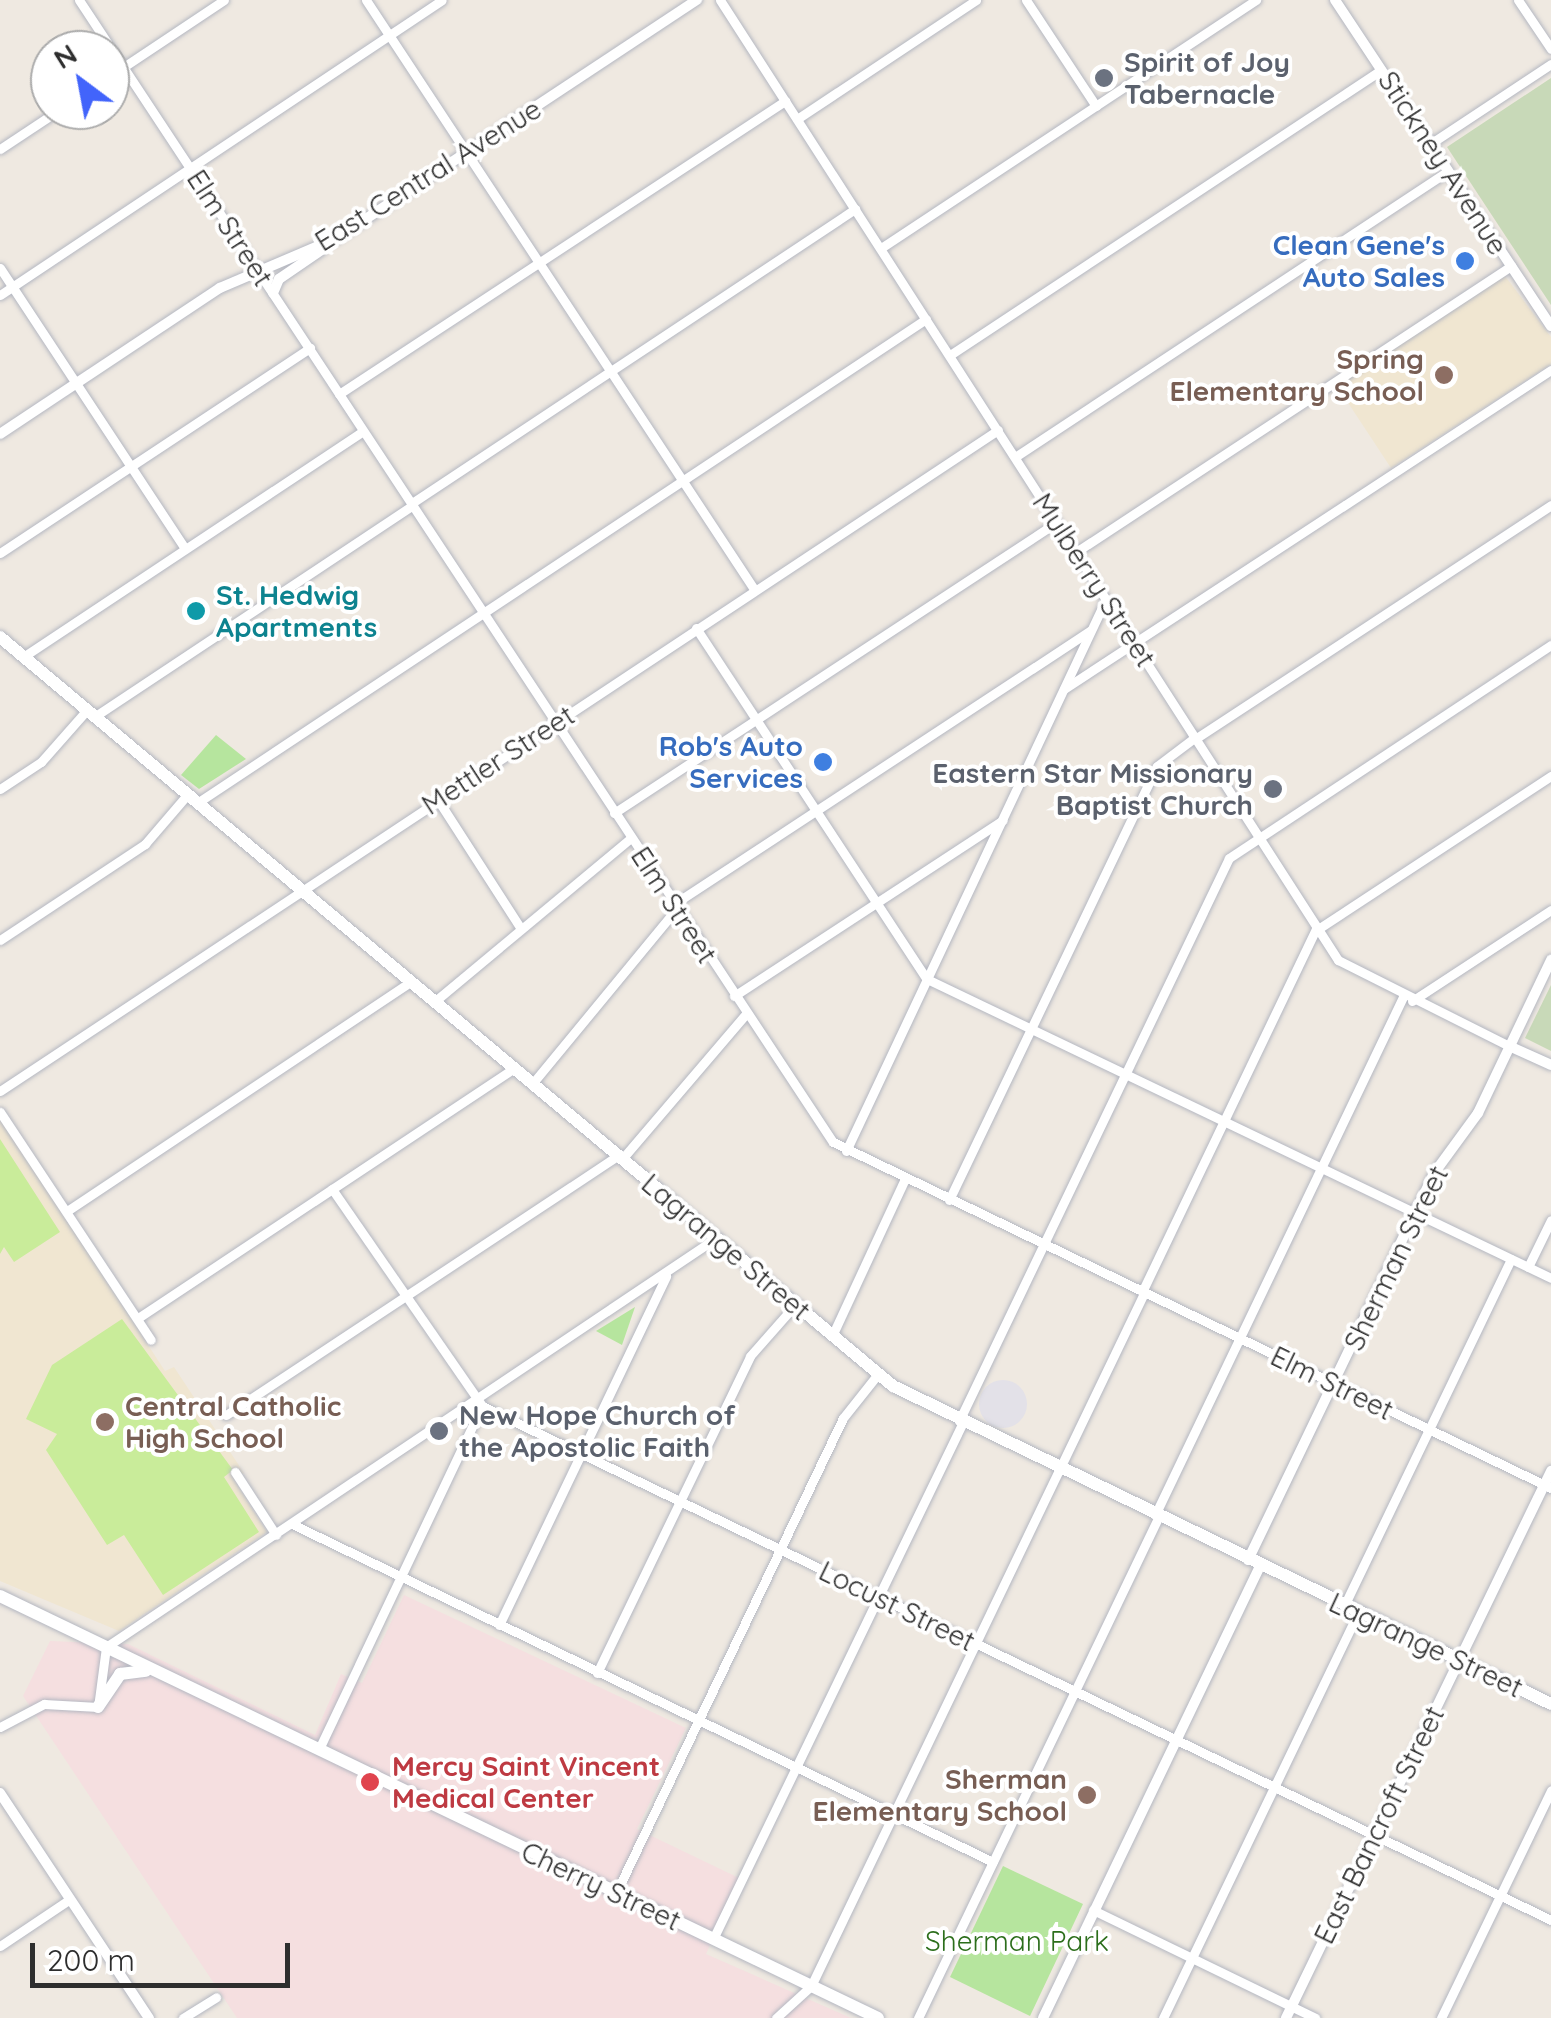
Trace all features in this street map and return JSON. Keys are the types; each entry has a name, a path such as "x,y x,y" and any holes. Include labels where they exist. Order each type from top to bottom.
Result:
{"main road":[{"name":"Lagrange Street","path":"0,637 878,1374 961,1421 1551,1704"},
{"name":"Cherry Street","path":"0,1596 878,2018"},
{"path":"98,1707 126,1670 170,1678"}],"street":[{"name":"Elm Street","path":"80,0 100,30"},
{"path":"130,63 224,0"},
{"path":"366,0 754,589"},
{"path":"0,295 442,0"},
{"name":"East Central Avenue","path":"0,434 258,271 337,238 697,0"},
{"name":"Mulberry Street","path":"720,0 1344,966 1551,1066"},
{"path":"797,118 976,0"},
{"path":"1026,0 1096,106"},
{"path":"880,248 1256,0"},
{"name":"Stickney Avenue","path":"1335,0 1551,326"},
{"path":"1518,0 1551,49"},
{"path":"1430,144 1551,64"},
{"path":"950,356 1382,70"},
{"name":"Elm Street","path":"130,76 734,996 846,1151 1548,1487"},
{"path":"340,394 785,100"},
{"path":"0,149 30,129"},
{"path":"1014,457 1448,171"},
{"path":"0,790 41,762 90,714 856,210"},
{"path":"273,293 278,280 337,238"},
{"path":"1076,552 1510,266"},
{"path":"0,268 185,549"},
{"path":"0,940 146,844 192,799 484,614 926,320"},
{"path":"0,553 310,348"},
{"path":"1064,690 1551,370"},
{"name":"Mettler Street","path":"0,1091 998,430"},
{"path":"23,657 363,432"},
{"path":"949,1200 1156,766 1551,506"},
{"path":"614,813 1057,522"},
{"path":"846,1151 1106,600"},
{"path":"696,628 927,980 1551,1278"},
{"path":"532,1084 675,906 1093,630"},
{"path":"713,1939 1229,858 1551,645"},
{"path":"776,2018 811,1986 1317,928 1551,776"},
{"path":"438,800 521,929"},
{"path":"734,996 1004,820"},
{"path":"434,1002 630,838"},
{"path":"918,2018 1322,1169 1408,999 1551,910"},
{"name":"Sherman Street","path":"1042,2018 1175,1738 1414,1213 1509,1046 1551,960"},
{"path":"67,1211 411,982"},
{"path":"226,1414 620,1158 746,1014"},
{"path":"138,1318 513,1068"},
{"path":"0,1112 152,1340"},
{"path":"832,1336 905,1179"},
{"path":"332,1189 479,1404"},
{"path":"1528,1268 1551,1220"},
{"path":"0,1727 44,1704 98,1707 106,1647 479,1404 716,1238"},
{"path":"1344,1606 1512,1259"},
{"path":"499,1626 668,1272"},
{"path":"598,1673 750,1356 795,1305"},
{"path":"616,1893 843,1418 878,1374"},
{"path":"319,1749 479,1404"},
{"name":"Locust Street","path":"479,1404 1551,1920"},
{"path":"234,1472 276,1535"},
{"name":"East Bancroft Street","path":"1289,2012 1458,1661 1548,1487 1551,1472"},
{"path":"292,1524 993,1862"},
{"path":"1163,2018 1358,1613"},
{"path":"1441,2018 1551,1790"},
{"path":"0,1793 149,2018"},
{"path":"0,1946 70,1899"},
{"path":"1094,1910 1289,2012 1315,2018"},
{"path":"183,2018 216,1997"}],"shaded area":[{"name":"Spring Elementary School","path":"1505,276 1551,337 1551,364 1391,468 1337,386"},
{"name":"Central Catholic High School","path":"0,1118 165,1371 174,1367 244,1473 234,1480 267,1532 119,1631 0,1581"},
{"path":"1003,1380 1020,1387 1027,1404 1020,1421 1003,1428 986,1421 979,1404 986,1387"},
{"name":"Mercy Saint Vincent Medical Center","path":"404,1595 686,1728 637,1829 739,1878 706,1954 851,2018 237,2018 23,1696 50,1641 128,1644 315,1735 341,1674 362,1683"}],"green space":[{"path":"1551,78 1551,305 1447,147"},
{"path":"216,735 246,759 199,789 181,775"},
{"path":"1551,985 1551,1051 1525,1038"},
{"path":"0,1139 60,1232 14,1262 4,1247 0,1254"},
{"path":"635,1307 622,1345 596,1331"},
{"path":"122,1319 233,1470 224,1477 259,1532 163,1595 124,1535 107,1545 46,1450 57,1434 26,1419 52,1365"},
{"name":"Sherman Park","path":"1003,1866 1083,1904 1030,2016 950,1977"}],"place":[{"name":"Spirit of Joy Tabernacle","path":"1104,78"},
{"name":"Clean Gene's Auto Sales","path":"1465,261"},
{"name":"Spring Elementary School","path":"1444,375"},
{"name":"St. Hedwig Apartments","path":"196,611"},
{"name":"Rob's Auto Services","path":"823,762"},
{"name":"Eastern Star Missionary Baptist Church","path":"1273,789"},
{"name":"Central Catholic High School","path":"105,1422"},
{"name":"New Hope Church of the Apostolic Faith","path":"439,1431"},
{"name":"Mercy Saint Vincent Medical Center","path":"370,1782"},
{"name":"Sherman Elementary School","path":"1087,1795"}]}
